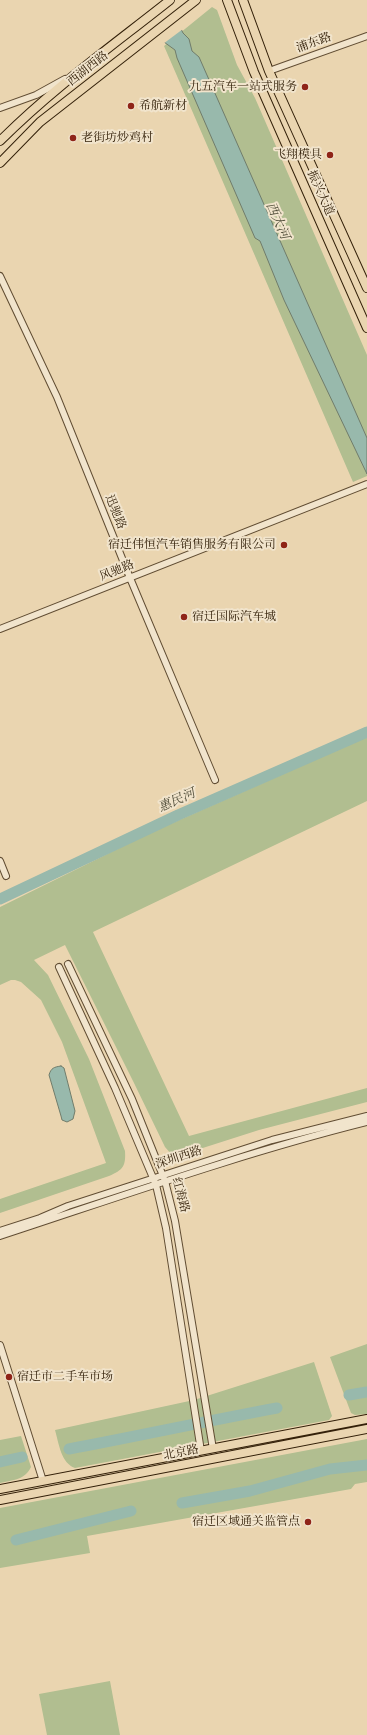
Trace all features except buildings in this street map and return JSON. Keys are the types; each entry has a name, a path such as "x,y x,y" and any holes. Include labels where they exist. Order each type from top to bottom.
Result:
{"main road":[{"name":"西湖西路","path":"0,141 28,112 69,78 170,0"},
{"name":"西湖西路","path":"0,163 40,122 196,0"},
{"name":"振兴大道","path":"227,0 254,72 367,328"},
{"name":"振兴大道","path":"243,0 269,71 367,288"},
{"name":"北京路","path":"0,1489 367,1419"},
{"name":"北京路","path":"0,1500 367,1429"}],"street":[{"name":"浦东路","path":"269,71 367,36"},
{"path":"0,108 36,94 69,78"},
{"name":"迅驰路","path":"0,276 57,397 130,578 215,780"},
{"name":"风驰路","path":"0,629 367,484"},
{"path":"0,861 6,876"},
{"name":"红海路","path":"68,964 126,1084 164,1178 175,1221 214,1449"},
{"name":"红海路","path":"59,967 115,1088 154,1181 166,1228 201,1451"},
{"name":"深圳西路","path":"164,1178 272,1140 367,1116"},
{"name":"深圳西路","path":"0,1231 40,1218 68,1206 293,1141 367,1122"},
{"name":"深圳西路","path":"0,1236 154,1181"},
{"path":"0,1345 43,1481"}],"green space":[{"path":"212,7 217,10 237,65 255,98 367,355 367,476 353,482 164,46"},
{"path":"367,737 367,801 93,932 189,1136 367,1088 367,1102 259,1130 184,1154 172,1155 165,1147 65,945 34,960 48,975 89,1059 125,1151 125,1160 123,1167 118,1172 109,1176 0,1213 0,1199 106,1163 62,1042 41,1000 21,982 11,980 0,985 0,907 150,833"},
{"path":"367,1344 367,1414 355,1415 351,1413 330,1357"},
{"path":"314,1362 332,1416 329,1420 75,1468 70,1466 59,1447 55,1430 194,1400"},
{"path":"21,1436 31,1467 22,1477 0,1483 0,1440"},
{"path":"367,1439 367,1482 355,1484 351,1489 87,1536 90,1553 0,1568 0,1508"},
{"path":"110,1681 120,1735 47,1735 39,1694"}],"shaded area":[{"path":"167,0 183,33 189,39 192,51 199,57 367,438 367,474 284,300 260,241 255,238 177,58 175,50 164,42"},
{"path":"61,1066 64,1068 75,1111 73,1119 67,1122 62,1120 49,1075 53,1068"}],"pier":[{"path":"141,0 169,0 183,29 163,44"}],"waterway":[{"name":"惠民河","path":"0,899 178,815 367,732"},
{"path":"349,1395 367,1392"},
{"path":"69,1449 277,1408"},
{"path":"0,1462 22,1457"},
{"path":"182,1503 250,1491 330,1469 367,1465"},
{"path":"16,1540 131,1511"}],"place":[{"name":"九五汽车一站式服务","path":"305,87"},
{"name":"希航新材","path":"131,106"},
{"name":"老街坊炒鸡村","path":"73,138"},
{"name":"飞翔模具","path":"330,155"},
{"name":"宿迁伟恒汽车销售服务有限公司","path":"284,545"},
{"name":"宿迁国际汽车城","path":"184,617"},
{"name":"宿迁市二手车市场","path":"9,1377"},
{"name":"宿迁区域通关监管点","path":"308,1522"}],"water label":[{"name":"西大河","path":"277,221"}]}
